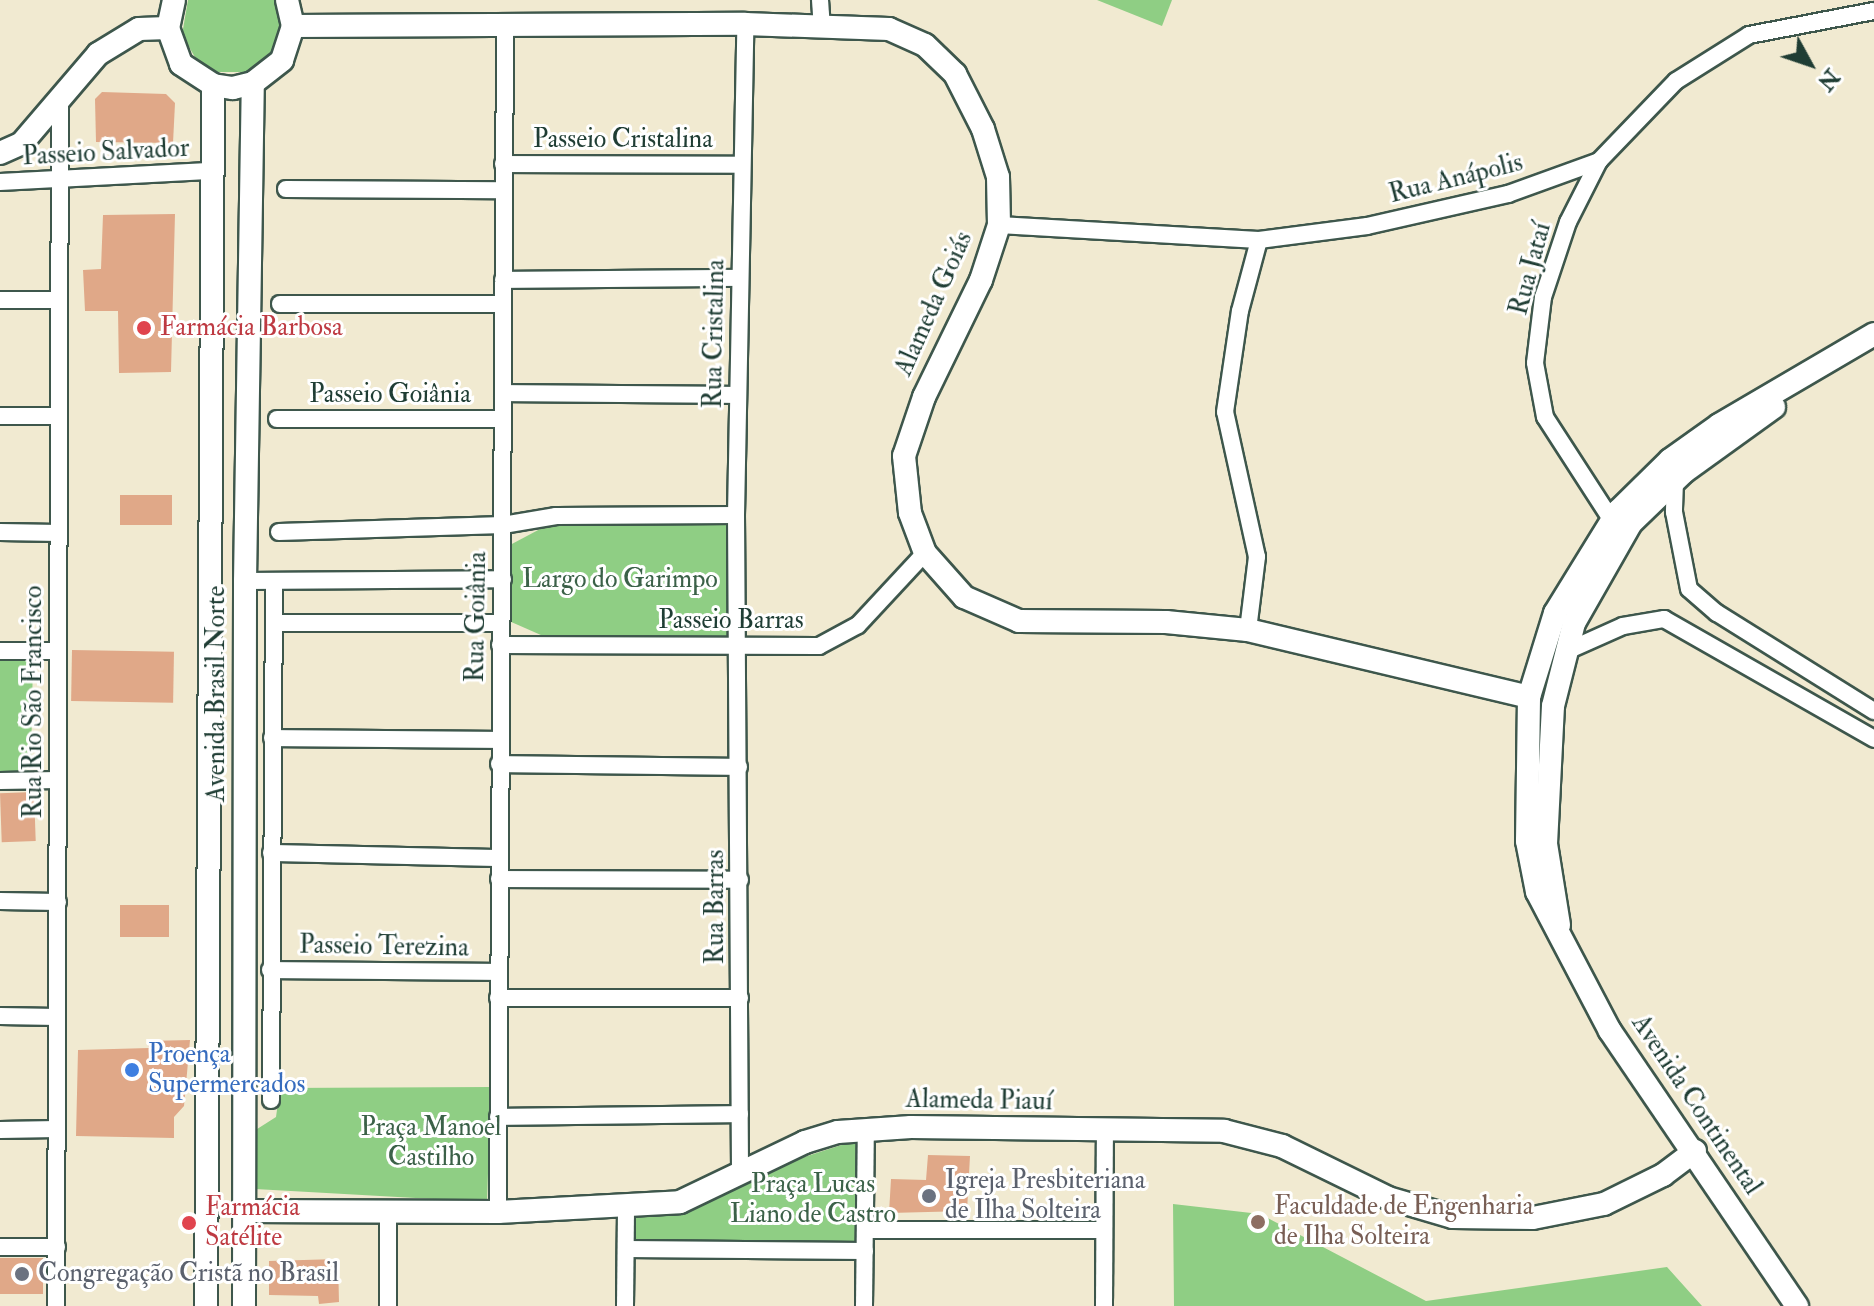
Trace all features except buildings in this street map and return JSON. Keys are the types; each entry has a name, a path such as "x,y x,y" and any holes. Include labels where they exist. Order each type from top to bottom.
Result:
{"street":[{"path":"174,0 168,28 181,64 213,85 253,83 282,60 293,26 287,0"},
{"path":"820,0 822,27"},
{"name":"Rua Anápolis","path":"999,225 1259,240 1367,226 1508,194 1599,161 1676,81 1749,35 1874,11"},
{"name":"Rua Goiânia","path":"498,1212 505,23"},
{"name":"Alameda Goiás","path":"293,26 745,24 889,29 925,45 955,74 983,129 998,177 999,225 981,280 924,397 904,456 910,513 925,553 964,597 1019,621 1166,622 1248,630 1529,697"},
{"name":"Rua Cristalina","path":"739,646 736,515 745,24"},
{"path":"0,153 22,143 98,54 139,29 168,28"},
{"name":"Avenida Brasil Norte","path":"244,1306 245,581 253,83"},
{"name":"Avenida Brasil Norte","path":"206,1306 213,85"},
{"name":"Rua Rio São Francisco","path":"56,1306 60,99"},
{"name":"Rua Jataí","path":"1599,161 1568,222 1543,297 1535,363 1545,417 1611,519"},
{"name":"Passeio Cristalina","path":"503,164 742,165"},
{"name":"Passeio Salvador","path":"0,182 213,171"},
{"path":"286,189 503,190"},
{"path":"1248,630 1257,557 1225,412 1240,311 1259,240"},
{"path":"503,280 740,278"},
{"path":"0,300 59,300"},
{"path":"280,304 503,304"},
{"name":"Avenida Continental","path":"1797,1306 1695,1151 1610,1031 1537,892 1527,841 1529,697 1555,613 1611,519 1670,460 1874,334"},
{"name":"Avenida Continental","path":"1559,930 1546,844 1553,706 1574,623 1619,538 1675,481 1777,405 1874,349"},
{"path":"503,393 738,395"},
{"path":"0,416 59,416"},
{"name":"Passeio Goiânia","path":"277,419 503,419"},
{"path":"1675,481 1674,512 1689,589 1710,607 1874,711"},
{"path":"279,532 503,525 556,516 736,515"},
{"path":"0,532 59,533"},
{"name":"Passeio Barras","path":"500,645 819,646 858,625 925,553"},
{"path":"245,581 503,579"},
{"path":"271,1100 274,581"},
{"path":"1693,633 1710,607"},
{"path":"1567,651 1623,626 1664,619 1874,739"},
{"path":"274,623 501,623"},
{"name":"Rua Barras","path":"739,646 740,1169"},
{"path":"0,651 58,651"},
{"path":"272,738 499,740"},
{"path":"499,764 739,767"},
{"path":"0,781 58,780"},
{"path":"271,853 499,858"},
{"path":"499,879 740,880"},
{"path":"0,901 58,902"},
{"name":"Passeio Terezina","path":"270,970 499,972"},
{"path":"498,998 740,998"},
{"path":"0,1016 57,1017"},
{"path":"498,1117 740,1114"},
{"path":"864,1306 866,1128"},
{"name":"Alameda Piauí","path":"244,1211 498,1212 680,1202 740,1169 805,1142 866,1128 1105,1133 1224,1131 1282,1146 1388,1198 1453,1217 1533,1218 1604,1204 1663,1175 1695,1151"},
{"path":"0,1130 57,1129"},
{"path":"1104,1306 1105,1133"},
{"path":"625,1306 626,1205"},
{"path":"388,1212 388,1306"},
{"path":"865,1230 1104,1230"},
{"path":"0,1247 57,1247"},
{"path":"626,1249 865,1251"}],"green space":[{"path":"188,0 277,0 282,33 276,50 249,72 214,72 199,64 182,35"},
{"path":"1097,0 1172,0 1162,26"},
{"name":"Largo do Garimpo","path":"557,520 731,521 730,638 550,639 509,621 510,545"},
{"path":"0,656 33,656 31,767 13,777 0,777"},
{"name":"Praça Manoel Castilho","path":"491,1087 487,1202 255,1189 254,1131 276,1117 280,1088"},
{"name":"Praça Lucas Liano de Castro","path":"857,1140 856,1244 634,1244 633,1217 687,1213 767,1169"},
{"path":"1173,1204 1260,1214 1426,1301 1667,1267 1702,1306 1174,1306"}],"place":[{"name":"Farmácia Barbosa","path":"144,328"},
{"name":"Proença Supermercados","path":"132,1070"},
{"name":"Igreja Presbiteriana de Ilha Solteira","path":"929,1196"},
{"name":"Faculdade de Engenharia de Ilha Solteira","path":"1258,1222"},
{"name":"Farmácia Satélite","path":"189,1223"},
{"name":"Congregação Cristã no Brasil","path":"22,1274"}]}
